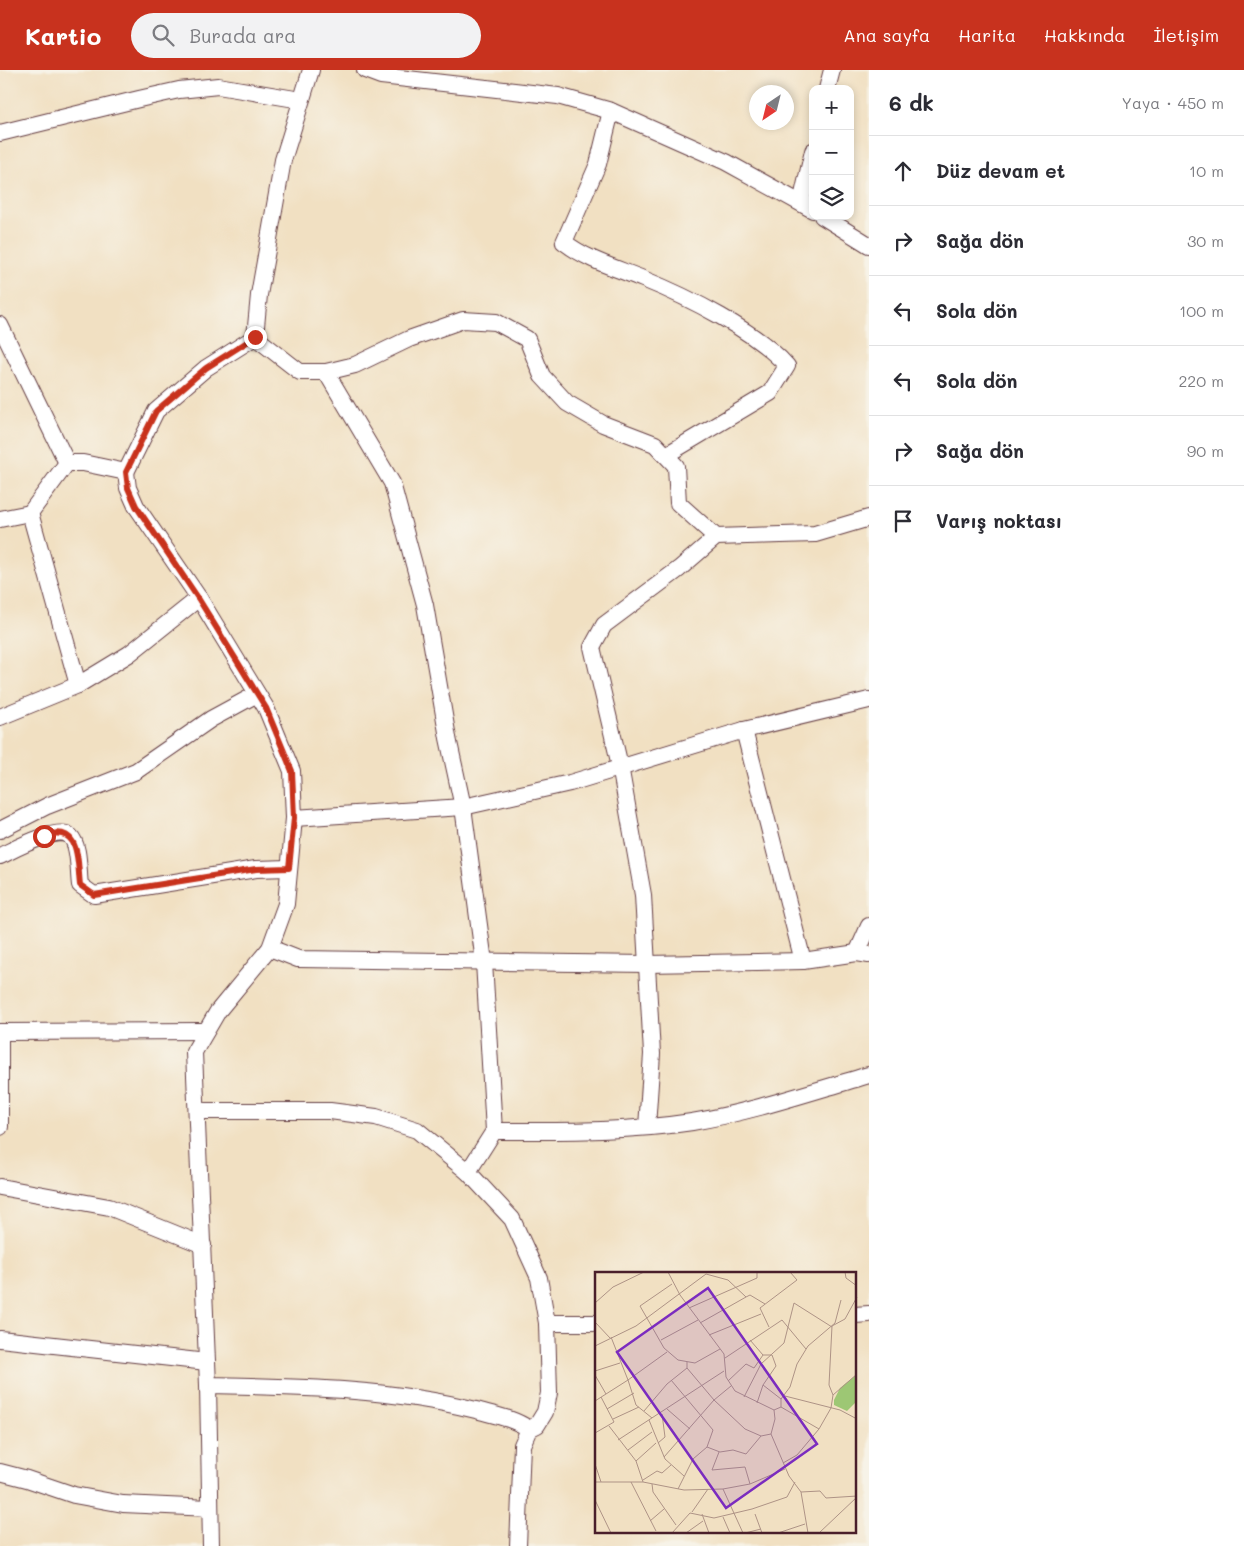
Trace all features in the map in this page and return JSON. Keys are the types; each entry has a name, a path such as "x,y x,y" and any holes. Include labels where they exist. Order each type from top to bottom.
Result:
{"street":[{"path":"255,337 259,295 283,160 311,70"},
{"path":"365,70 381,76 558,96 611,111 726,162 807,207 810,175"},
{"path":"828,85 832,70"},
{"path":"0,133 178,90 218,86 301,100"},
{"path":"611,111 598,164 564,242 578,253 659,286 708,310 773,350 787,366 770,393 666,455"},
{"path":"828,220 869,245"},
{"path":"255,337 300,372 326,372 355,365 409,339 464,320 496,322 527,338 542,376 566,403 603,424 655,444 676,466 678,503 716,537"},
{"path":"0,324 67,463"},
{"path":"210,1546 208,1385 194,1052 218,1011 270,948 286,904 294,818 292,771 266,708 198,598 136,506 128,488 126,472 156,411 206,368 255,337"},
{"path":"326,372 392,484 425,605 448,738 463,807 484,962 487,1046 494,1132 468,1172"},
{"path":"67,463 83,463 126,472"},
{"path":"0,520 30,513 67,463"},
{"path":"30,513 78,685"},
{"path":"647,1127 652,1054 643,895 620,766 592,647 604,625 679,568 716,537 815,534 869,518"},
{"path":"0,717 78,685 129,654 198,598"},
{"path":"0,830 47,806 136,771 210,719 258,694"},
{"path":"294,818 463,807 570,783 620,766 744,730 869,700"},
{"path":"744,730 803,961"},
{"path":"0,856 53,833 65,833 71,836 75,846 80,885 94,895 256,869 289,868"},
{"path":"270,948 298,959 647,964 803,961 863,954 869,926"},
{"path":"0,1127 2,1046 0,1032 206,1031"},
{"path":"494,1132 647,1127 691,1122 747,1111 869,1075"},
{"path":"197,1110 330,1111 376,1117 417,1130 468,1172 512,1219 539,1278 546,1323 549,1393 545,1412 537,1425 529,1429 520,1454 518,1546"},
{"path":"0,1187 109,1207 203,1244"},
{"path":"856,1315 869,1314"},
{"path":"546,1323 595,1324"},
{"path":"0,1339 207,1362"},
{"path":"208,1385 309,1387 395,1395 461,1406 506,1418 529,1429"},
{"path":"0,1472 43,1484 74,1496 123,1504 210,1508"}],"route":[{"path":"44,836 53,833 65,833 71,836 75,846 80,885 89,894 94,895 202,876 256,869 289,868 294,818 292,771 266,708 198,598 136,506 128,488 126,472 156,411 206,368 255,337"}]}
